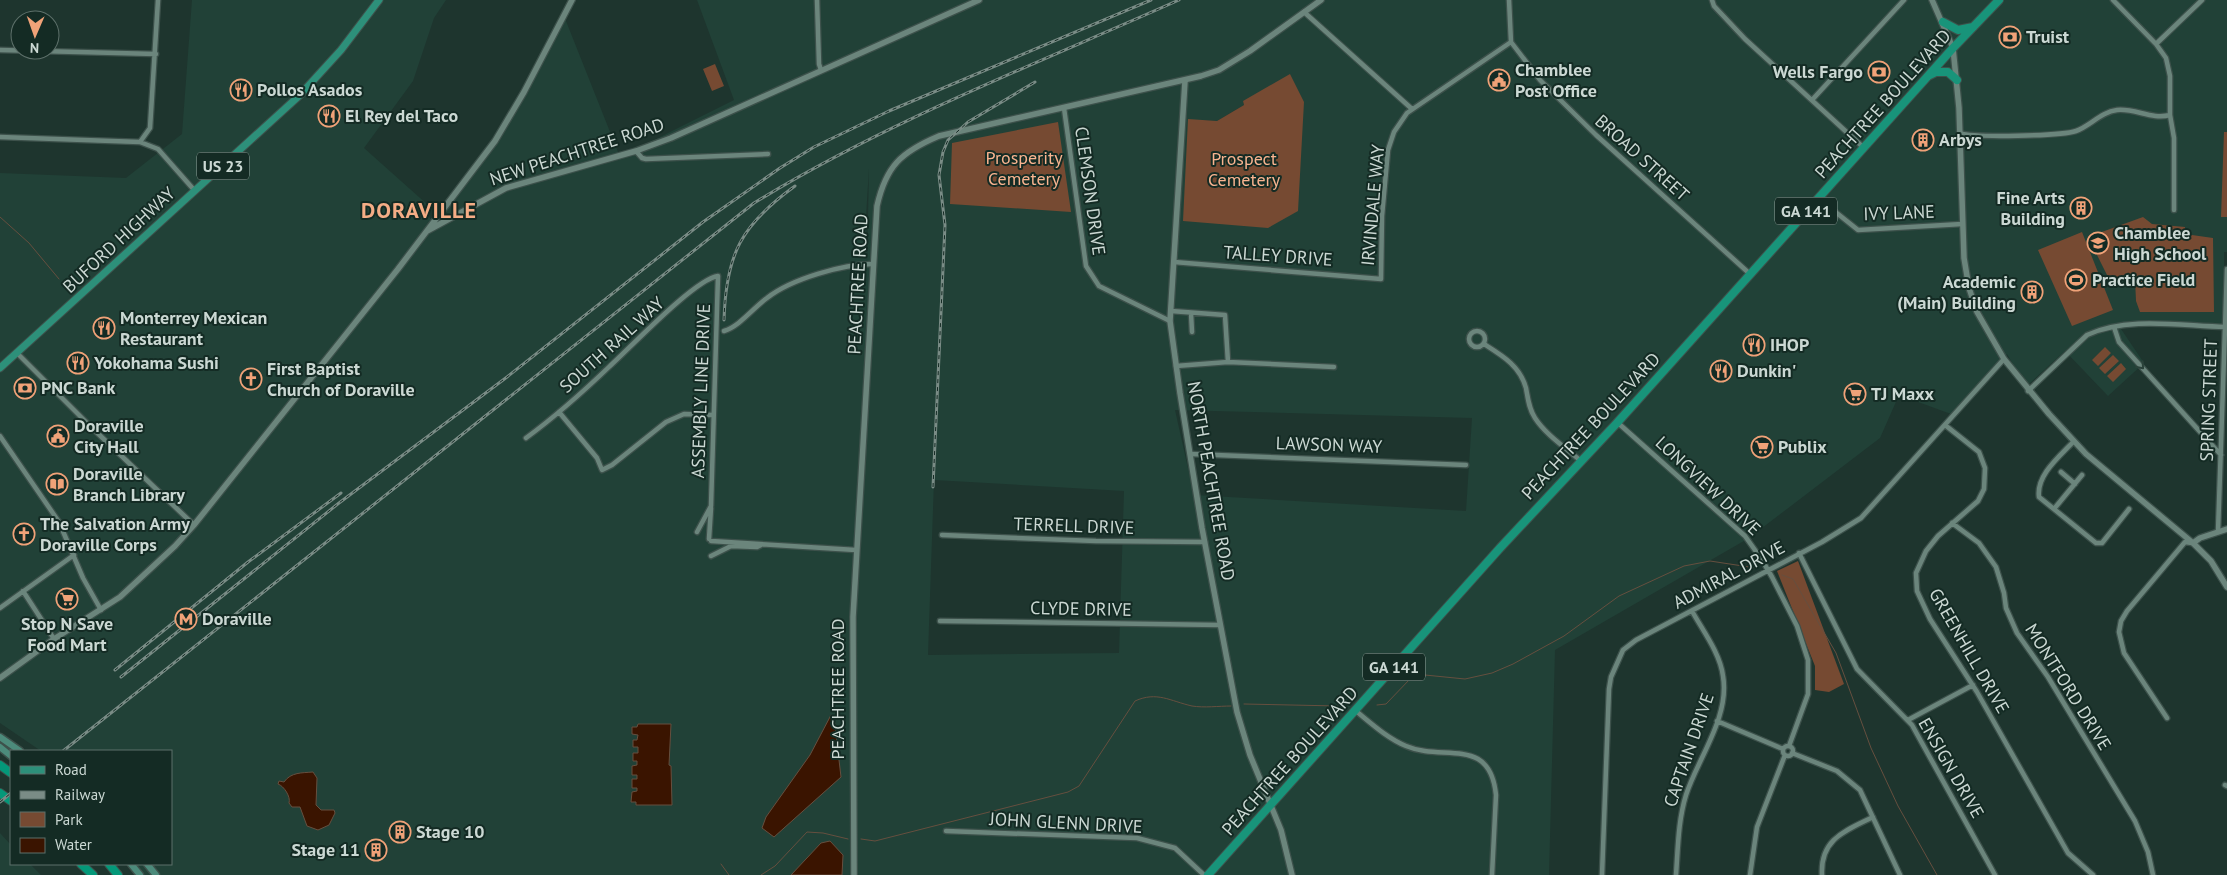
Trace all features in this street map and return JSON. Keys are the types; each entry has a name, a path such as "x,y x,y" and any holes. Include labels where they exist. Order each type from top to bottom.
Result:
{"highway":[{"name":"PEACHTREE BOULEVARD","path":"1208,875 1500,548 1618,422 1953,48 1999,0"},
{"path":"1943,22 1958,30 1973,27"},
{"path":"1926,78 1933,73 1948,72 1957,80"},
{"path":"82,865 92,875"},
{"path":"110,865 118,875"}],"main road":[{"name":"BUFORD HIGHWAY","path":"0,368 315,80 353,36 379,0"},
{"path":"0,737 19,750"},
{"path":"131,865 140,875"},
{"path":"148,865 156,875"}],"street":[{"path":"140,142 150,128 158,0"},
{"path":"426,232 500,133 572,0"},
{"path":"817,0 818,64 821,70"},
{"name":"NEW PEACHTREE ROAD","path":"0,678 54,639 120,597 151,569 194,525 426,232 480,200 508,188 636,151 679,134 979,0"},
{"name":"PEACHTREE ROAD","path":"854,875 852,658 856,550 877,206 881,186 888,172 906,153 939,136 1186,81 1219,70 1322,0"},
{"path":"1509,0 1511,42"},
{"path":"1712,0 1714,6 1727,20 1864,148"},
{"path":"1812,100 1904,0"},
{"path":"1932,0 1953,48 1960,133 1962,224 1969,288 1977,312 2004,359 2028,391 2074,441 2118,482 2193,543 2211,562 2227,587"},
{"path":"2114,0 2156,44 2166,58 2170,115 2174,138 2174,210"},
{"path":"2156,44 2202,0"},
{"path":"1304,12 1412,109"},
{"name":"IRVINDALE WAY","path":"1381,279 1382,216 1388,150 1394,132 1402,118 1412,109 1511,42"},
{"name":"BROAD STREET","path":"1511,42 1560,102 1750,274"},
{"path":"0,50 156,54"},
{"name":"NORTH PEACHTREE ROAD","path":"1186,81 1170,321 1176,366 1205,542 1237,712 1250,755 1280,830 1292,875"},
{"name":"CLEMSON DRIVE","path":"1064,108 1086,266 1099,286 1170,321"},
{"path":"1960,133 1970,137 2069,133 2116,110 2153,116 2170,115"},
{"path":"0,137 140,142 158,149 195,191"},
{"path":"1960,142 1970,137"},
{"path":"636,151 642,158 646,159 768,154"},
{"name":"IVY LANE","path":"1818,198 1858,230 1962,224"},
{"name":"TALLEY DRIVE","path":"1174,262 1381,279"},
{"path":"724,331 732,328 768,296 788,285 857,264 874,264"},
{"name":"SPRING STREET","path":"2218,532 2227,270"},
{"name":"SOUTH RAIL WAY","path":"526,438 559,412 657,320 703,283 718,276"},
{"name":"ASSEMBLY LINE DRIVE","path":"718,276 710,540 757,542 762,545"},
{"path":"1171,311 1225,315 1228,362"},
{"path":"1191,312 1192,332"},
{"path":"2028,391 2087,334 2135,324 2225,327"},
{"path":"2114,327 2120,342 2221,455"},
{"path":"1484,344 1516,367 1522,378 1529,405 1536,419 1581,461"},
{"path":"17,352 94,430 194,525"},
{"name":"ADMIRAL DRIVE","path":"1602,875 1607,710 1611,677 1623,650 1650,631 1799,553 1861,518 2004,359"},
{"path":"1176,366 1228,362 1334,367"},
{"path":"559,412 597,458 602,470 612,465 666,422 684,414 714,415"},
{"name":"LONGVIEW DRIVE","path":"1618,422 1744,536 1768,569 1797,626 1808,660 1808,694 1789,746"},
{"name":"GREENHILL DRIVE","path":"1945,424 1979,452 1986,477 1984,489 1978,501 1952,523 1926,551 1916,573 1916,582 1922,602 1930,619 1972,685 2068,853 2093,875"},
{"path":"0,436 59,522 89,591 101,610"},
{"path":"2074,441 2050,466 2038,488 2039,497 2096,543 2102,543 2129,509"},
{"name":"LAWSON WAY","path":"1191,454 1466,465"},
{"path":"2061,472 2075,484"},
{"path":"2054,509 2082,475"},
{"name":"ASSEMBLY LINE DRIVE","path":"697,532 711,506"},
{"name":"MONTFORD DRIVE","path":"1952,523 1979,543 1996,567 2010,618 2135,821 2148,852 2152,875"},
{"path":"2167,718 2124,653 2119,632 2121,621 2135,600 2185,542 2193,543 2227,529"},
{"name":"TERRELL DRIVE","path":"942,535 1096,541 1205,542"},
{"path":"711,556 731,546 758,547 762,545 856,550"},
{"name":"ENSIGN DRIVE","path":"1799,553 1857,669 1908,720 1995,875"},
{"path":"0,608 23,590 74,556"},
{"path":"23,590 54,639"},
{"name":"CAPTAIN DRIVE","path":"1676,875 1680,819 1686,794 1717,721 1724,686 1723,675 1713,650 1692,610"},
{"name":"CLYDE DRIVE","path":"940,621 1220,625"},
{"path":"1908,720 1972,685"},
{"path":"1356,711 1388,737 1408,747 1467,753 1488,768 1495,784 1496,795 1492,875"},
{"path":"1717,721 1783,749 1785,755 1757,827 1750,875"},
{"path":"1783,749 1789,746 1792,753"},
{"path":"1785,755 1792,753 1837,771 1860,790 1900,875"},
{"path":"1822,875 1824,854 1829,844 1836,837 1873,817"},
{"name":"JOHN GLENN DRIVE","path":"946,831 1137,838 1174,848 1204,875"}],"shaded area":[{"path":"192,0 446,0 434,18 413,81 364,148 429,206 429,217 432,220 498,133 564,16 620,157 734,100 697,0 2227,0 2227,252 2224,252 2224,330 2201,327 2137,326 2121,329 2144,363 2108,396 2065,351 2029,384 2015,368 2007,354 1951,414 1899,395 1880,438 1749,538 1555,650 1549,875 137,875 129,865 172,865 172,750 40,750 0,723 0,173 126,178 182,134","holes":["1243,101 1298,211 1188,120 1217,121 1244,105","869,168 867,268 866,217","1175,410 1472,418 1466,511 1194,495","934,480 1124,491 1119,653 928,655"]},
{"path":"0,833 10,844 10,865 31,865 41,875 0,875"}],"green space":[{"path":"715,64 724,86 712,91 703,69"},
{"name":"Prospect Cemetery","path":"1290,74 1304,102 1298,211 1268,228 1183,221 1188,119 1217,121 1244,105 1243,101"},
{"name":"Prosperity Cemetery","path":"1058,122 1071,212 950,204 952,143"},
{"path":"2224,132 2227,132 2227,217 2221,217"},
{"path":"2143,217 2152,224 2185,227 2185,234 2213,238 2214,312 2140,312 2136,301 2135,279 2125,275 2111,283 2088,237"},
{"name":"Practice Field","path":"2082,232 2113,310 2072,326 2038,250"},
{"path":"2105,347 2111,353 2098,366 2092,360"},
{"path":"2113,355 2119,361 2105,374 2099,368"},
{"path":"2121,363 2126,369 2113,382 2107,376"},
{"path":"1798,561 1844,684 1829,692 1815,690 1815,666 1777,571"}],"water":[{"path":"831,715 834,717 841,777 774,837 762,828 766,817 810,755"},
{"path":"638,724 671,724 669,765 671,766 672,805 636,805 636,802 631,802 632,792 637,791 637,788 632,788 632,779 637,779 637,775 632,775 632,766 637,765 637,761 633,761 633,753 638,753 638,747 633,747 633,740 637,740 638,735 632,734 632,727 637,727"},
{"path":"313,772 317,778 316,805 321,810 334,810 335,813 329,825 318,830 307,826 300,807 292,807 283,787 278,784 279,781 284,782 290,776"},
{"path":"830,841 843,855 842,875 791,875 821,843"}],"waterway":[{"path":"0,217 29,243 59,279"},
{"path":"1377,705 1386,704 1410,679 1425,675 1465,679 1492,673 1513,664 1564,636 1619,596 1684,566 1710,561 1756,568"},
{"path":"1782,575 1793,579 1836,653 1871,748 1898,806 1937,875"},
{"path":"861,839 875,841 1068,792 1079,786 1135,701 1143,698 1164,698 1197,707 1231,706"},
{"path":"1244,704 1338,706"},
{"path":"761,875 775,866 807,832 823,833 848,839"},
{"path":"721,864 729,875"}],"railway":[{"path":"121,677 339,503 507,377 703,222 780,168 814,147 889,111 1151,0"},
{"path":"64,750 754,203 805,173 910,120 1179,0"},
{"path":"933,487 945,225 939,175 943,152 948,140 968,122 1035,82"},
{"path":"724,320 728,277 740,243 749,228 761,214 795,186"},
{"path":"115,670 248,562 341,493"},
{"path":"0,802 10,794"}],"place":[{"name":"Truist","path":"2010,37"},
{"name":"Wells Fargo","path":"1879,72"},
{"name":"Chamblee Post Office","path":"1499,80"},
{"name":"Pollos Asados","path":"241,90"},
{"name":"El Rey del Taco","path":"329,116"},
{"name":"Arbys","path":"1923,140"},
{"name":"Fine Arts Building","path":"2081,208"},
{"name":"Chamblee High School","path":"2098,243"},
{"name":"Practice Field","path":"2076,280"},
{"name":"Academic (Main) Building","path":"2032,292"},
{"name":"Monterrey Mexican Restaurant","path":"104,328"},
{"name":"IHOP","path":"1754,345"},
{"name":"Yokohama Sushi","path":"78,363"},
{"name":"Dunkin'","path":"1721,371"},
{"name":"First Baptist Church of Doraville","path":"251,379"},
{"name":"PNC Bank","path":"25,388"},
{"name":"TJ Maxx","path":"1855,394"},
{"name":"Doraville City Hall","path":"58,436"},
{"name":"Publix","path":"1762,447"},
{"name":"Doraville Branch Library","path":"57,484"},
{"name":"The Salvation Army Doraville Corps","path":"24,534"},
{"name":"Stop N Save Food Mart","path":"67,599"},
{"name":"Doraville","path":"186,619"},
{"name":"Stage 10","path":"400,832"},
{"name":"Stage 11","path":"376,850"}],"district":[{"name":"DORAVILLE","path":"419,210"}]}
